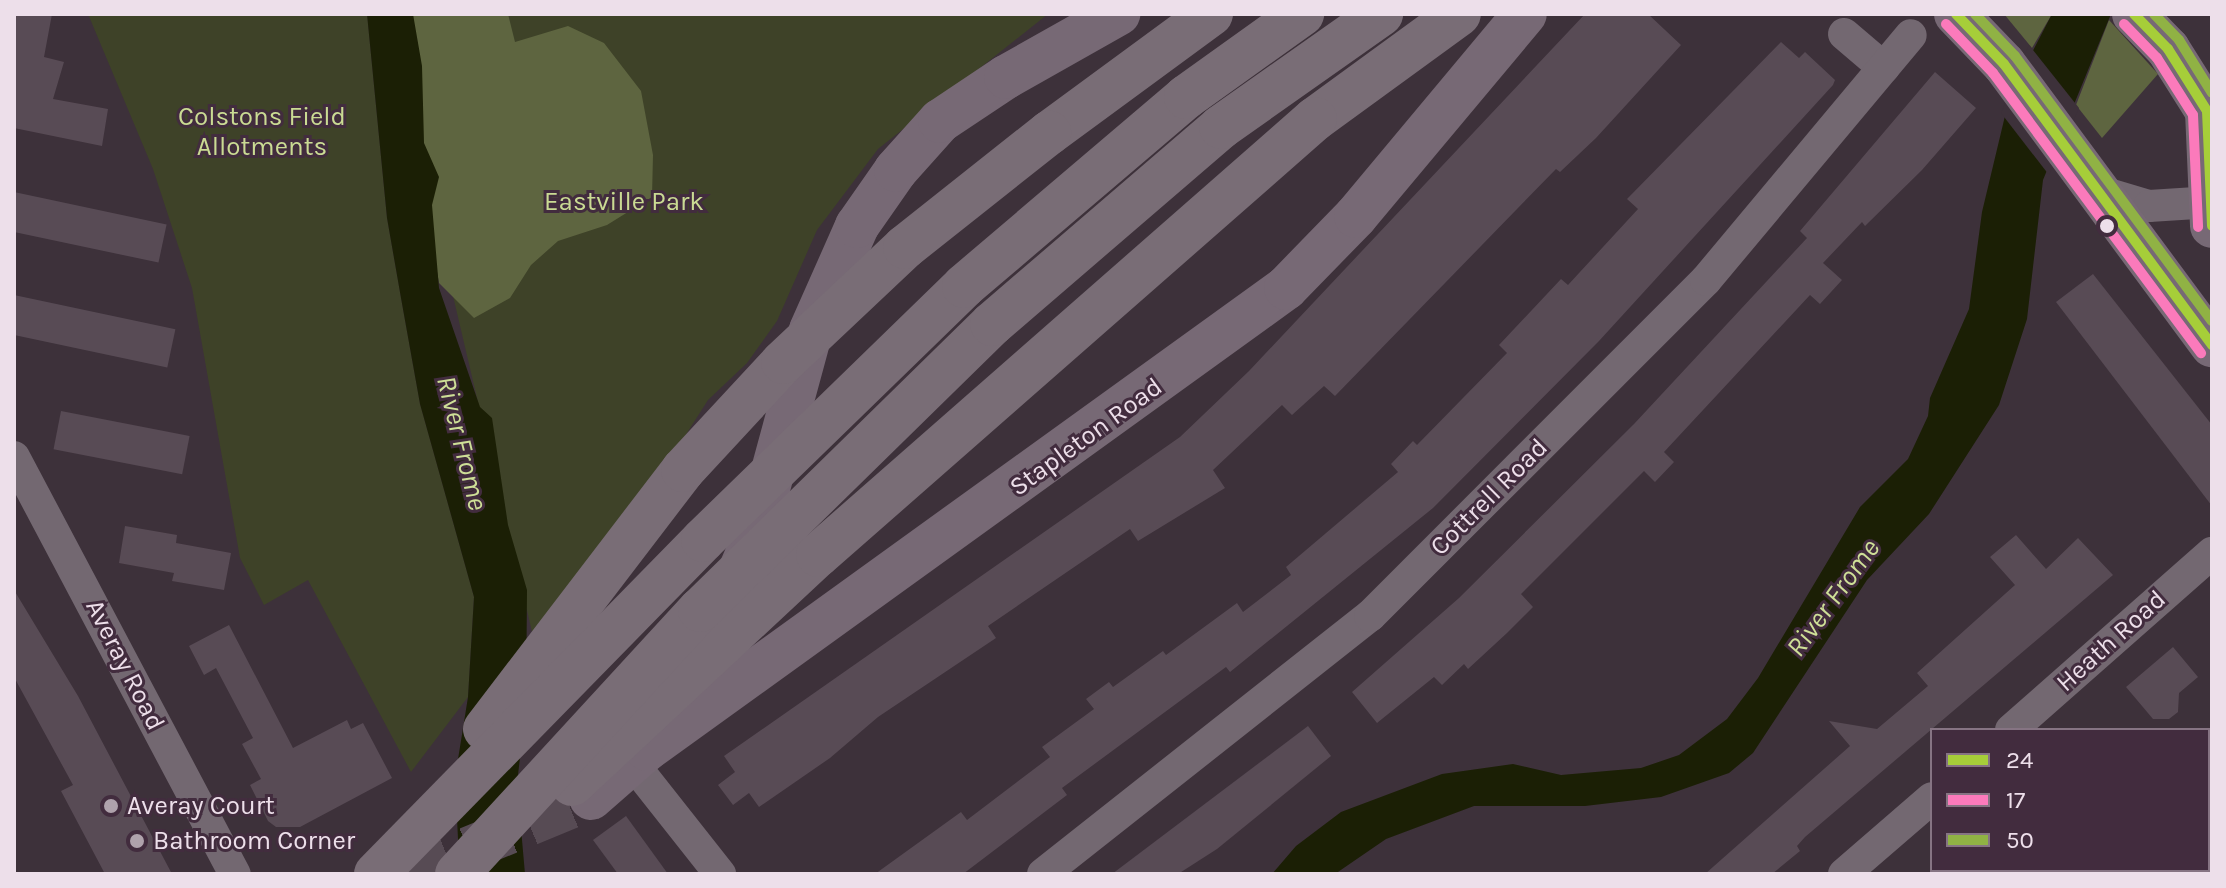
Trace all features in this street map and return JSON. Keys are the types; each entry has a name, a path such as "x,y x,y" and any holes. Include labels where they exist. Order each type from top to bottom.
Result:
{"highway":[{"path":"375,874 683,470 783,362 905,247 1049,133 1211,14"},
{"path":"375,874 703,540 964,286 1186,97 1302,14"},
{"path":"457,874 700,610 992,324 1221,127 1381,14"},
{"path":"471,874 818,555 1315,119 1459,14"}],"main road":[{"path":"640,757 710,640 756,533 826,290 857,226 896,170 940,121 1006,77 1118,14"},
{"name":"Stapleton Road","path":"591,798 640,757 1286,288 1356,216 1525,14"},
{"path":"1956,14 2004,64 2102,192 2212,345"},
{"path":"2150,30 2207,111 2212,226"},
{"path":"756,533 805,580 823,586 843,588 891,576"}],"street":[{"path":"2150,30 2212,89"},
{"path":"1844,34 1884,68"},
{"name":"Cottrell Road","path":"1043,874 1370,616 1706,280 1911,35"},
{"path":"2102,192 2149,206 2212,202"},
{"name":"Averay Road","path":"14,457 235,874"},
{"name":"Heath Road","path":"2013,728 2212,553"},
{"path":"640,757 720,874"},
{"path":"1844,874 1930,800"}],"green space":[{"name":"Colstons Field Allotments","path":"88,14 367,14 387,218 420,404 474,597 468,697 411,772 308,580 264,605 240,558 192,288 153,169"},
{"path":"392,14 508,14 515,42 568,26 604,43 641,91 653,155 652,197 607,225 558,241 531,265 510,298 474,318 439,283"},
{"name":"Eastville Park","path":"408,14 1048,14 878,149 817,230 777,321 747,363 708,400 625,530 533,636 445,262"},
{"path":"2004,14 2052,14 2032,48"},
{"path":"2109,20 2158,74 2102,138 2076,105"}],"water":[{"name":"River Frome","path":"367,14 413,14 422,66 424,143 439,177 432,205 439,288 480,407 492,418 508,525 527,590 526,708 517,783 525,874 462,874 459,859 455,778 468,697 474,597 420,404 387,218"},
{"name":"River Frome","path":"2052,14 2111,14 2043,180 2027,319 1999,405 1929,514 1867,580 1753,753 1729,773 1661,797 1585,806 1474,806 1386,839 1335,874 1272,874 1296,846 1341,812 1442,774 1513,764 1561,775 1641,768 1679,755 1727,719 1758,678 1860,507 1908,459 1928,416 1930,398 1969,309 1982,212 2010,95"}],"pier":[{"path":"2029,45 2079,108 2049,175 2001,113"}],"building":[{"path":"14,14 52,14 44,57 64,62 53,99 108,109 102,146 14,128"},
{"path":"1585,14 1648,14 1681,45 1596,138 1560,172 1556,169 1335,396 1324,386 1292,415 1282,405 1213,470 1225,488 1138,541 1130,529 988,626 996,638 878,717 830,758 759,807 749,793 733,805 718,785 735,772 724,756 1180,437 1249,371"},
{"path":"1781,42 1799,58 1805,52 1835,80 1833,85 1599,341 1433,508 1230,672 1226,667 1062,788 1067,795 963,874 875,874 961,812 967,820 1050,757 1042,747 1094,709 1086,699 1109,682 1113,687 1163,651 1166,655 1237,603 1243,612 1291,575 1286,567 1398,472 1391,464 1413,441 1417,445 1507,353 1499,345 1561,279 1568,285 1638,209 1627,199"},
{"path":"1935,72 1976,108 1922,170 1865,226 1862,222 1823,263 1842,280 1820,304 1810,295 1664,452 1674,462 1655,482 1644,471 1521,594 1533,607 1507,633 1468,669 1464,664 1442,685 1434,677 1377,723 1352,692 1459,598 1634,424 1807,238 1800,231"},
{"path":"14,192 167,224 158,263 14,232"},
{"path":"2093,274 2212,425 2212,506 2056,302"},
{"path":"14,295 175,329 167,367 14,335"},
{"path":"61,411 190,436 182,474 54,449"},
{"path":"125,526 177,535 176,543 231,553 224,590 172,581 174,573 119,563"},
{"path":"2016,535 2046,569 2078,538 2113,575 1805,837 1797,846 1800,851 1772,874 1705,874 1850,746 1829,721 1877,729 1928,686 1917,673 2015,585 1990,557"},
{"path":"14,590 78,696 172,874 105,874 61,791 73,785 14,677"},
{"path":"229,625 293,748 347,720 351,729 363,723 392,778 300,827 276,827 268,821 250,785 261,779 242,744 253,738 216,668 204,675 189,646"},
{"path":"2173,647 2198,677 2179,693 2178,712 2169,719 2153,719 2126,687"},
{"path":"1308,726 1331,756 1217,849 1178,874 1112,874"},
{"path":"626,816 668,874 618,874 593,840"}],"tunnel":[{"path":"407,874 591,798"}],"transit line":[{"name":"24","path":"1956,14 2004,64 2212,345"},
{"name":"50","path":"1975,14 2015,56 2212,321"},
{"name":"24","path":"2134,14 2168,49 2207,111 2212,226"},
{"name":"50","path":"2154,14 2179,40 2212,93"},
{"name":"17","path":"1946,24 1993,73 2201,353"},
{"name":"17","path":"2124,24 2157,58 2193,115 2198,227"}],"place":[{"name":"Averay Court","path":"111,806"},
{"name":"Bathroom Corner","path":"137,841"}]}
